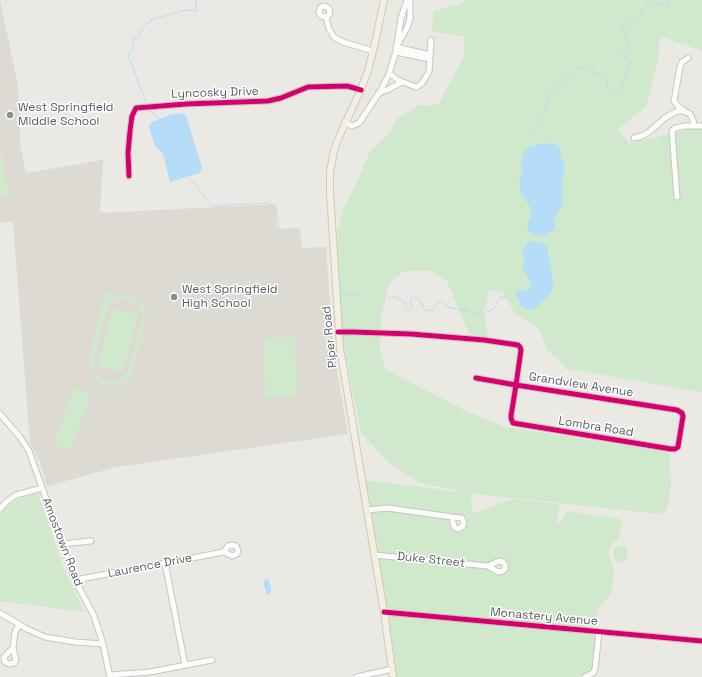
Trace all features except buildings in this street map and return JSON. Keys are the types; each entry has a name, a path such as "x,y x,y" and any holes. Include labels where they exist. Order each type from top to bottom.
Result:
{"main road":[{"name":"Piper Road","path":"384,0 373,51 361,90 345,122 334,151 330,181 338,332 384,612 393,677"}],"street":[{"path":"396,49 410,19 409,0"},
{"path":"345,122 352,126 359,123 390,73 396,49 400,18 409,0"},
{"path":"326,18 330,31 336,38 346,43 373,51"},
{"path":"390,73 402,82 417,87 422,83 429,72 431,40"},
{"path":"396,49 430,57"},
{"path":"688,58 682,62 680,67 674,101 684,111 690,114 694,126"},
{"path":"379,93 402,82"},
{"name":"Lyncosky Drive","path":"129,176 128,153 130,131 132,116 136,108 194,103 277,100 308,87 347,86 361,90"},
{"path":"634,138 650,132 671,113 684,111"},
{"path":"676,197 672,132 679,127 702,126"},
{"path":"338,332 392,333 516,344 520,347 516,385"},
{"name":"Grandview Avenue","path":"476,378 677,410 682,413 677,448"},
{"name":"Lombra Road","path":"516,385 510,418 512,422 671,449 677,448"},
{"name":"Amostown Road","path":"0,414 26,445 32,459 75,580 94,616 110,676"},
{"path":"0,508 16,495 42,488"},
{"path":"367,510 388,508 452,517"},
{"path":"62,544 91,541"},
{"name":"Laurence Drive","path":"75,580 224,552"},
{"name":"Duke Street","path":"374,554 488,566"},
{"path":"165,563 185,665"},
{"name":"Monastery Avenue","path":"384,612 702,641"},
{"path":"0,613 33,632 51,638 102,644"},
{"path":"13,648 15,632 19,625"},
{"path":"585,677 593,675 599,632"},
{"path":"110,676 150,672 212,660"},
{"path":"358,677 392,668"}],"shaded area":[{"name":"West Springfield High School","path":"0,0 18,86 20,143 26,173 103,160 100,213 276,204 277,229 300,228 302,248 326,247 333,346 348,434 117,467 47,486 40,462 30,443 13,222 0,223"}],"green space":[{"path":"465,0 702,0 702,52 663,37 659,43 658,62 646,107 618,129 629,143 683,131 701,123 702,120 702,392 568,369 548,351 538,327 516,315 502,291 489,291 484,311 488,337 469,334 447,281 430,271 404,271 389,283 381,317 380,351 386,370 471,413 505,427 668,452 670,460 671,487 667,510 660,514 475,494 419,483 389,463 361,433 340,328 337,244 338,229 344,207 355,187 370,151 390,132 398,118 414,109 416,105 427,106 439,103 463,58 465,37 432,31 434,11 458,5"},
{"path":"0,145 9,195 0,197"},
{"path":"106,291 111,293 109,300 120,295 129,295 135,298 142,305 146,315 132,373 124,382 113,386 104,385 96,380 92,374 88,362","holes":["126,298 132,300 139,307 142,314 142,322 127,374 117,382 108,382 101,379 95,373 93,368 93,360 108,307 116,300"]},
{"path":"112,309 138,315 123,373 97,366"},
{"path":"294,337 297,395 266,397 263,338"},
{"path":"74,388 91,394 71,450 53,444"},
{"path":"364,480 469,493 471,495 472,512 475,513 513,499 557,504 560,508 557,524 559,524 567,511 620,519 622,523 619,538 612,544 609,551 614,572 611,594 598,610 593,628 590,629 399,611 388,608 378,561 380,558 489,568 495,574 500,575 506,573 508,567 505,560 502,558 487,563 377,552 370,513 372,511 387,511 447,518 451,528 458,531 465,527 466,521 462,516 456,514 387,506 369,507"},
{"path":"38,493 64,569 84,612 0,601 0,517 6,507 18,499"},
{"path":"619,545 626,547 628,552 627,559 623,563 616,562 613,555 614,548"},
{"path":"394,615 594,634 596,637 593,669 588,674 577,677 396,677 389,617"}],"water":[{"path":"182,113 186,115 202,168 200,173 170,182 163,154 155,146 149,127 150,123 170,115"},
{"path":"547,143 557,145 561,149 560,155 565,165 562,184 563,204 553,220 555,229 546,235 537,236 533,235 528,230 527,225 531,216 531,211 520,191 519,180 522,175 521,165 524,151 531,146"},
{"path":"528,241 542,243 548,248 554,287 549,296 534,309 527,310 522,307 515,293 516,291 527,290 531,286 530,281 522,267 525,260 522,252"},
{"path":"266,578 269,580 271,587 271,593 267,595 263,583"}],"waterway":[{"path":"146,102 128,55 133,49 134,37 138,38 141,30 151,20 185,10 196,11 196,0"},
{"path":"544,112 550,93 581,67 605,76 608,88 612,92 618,92 630,63 629,58 623,57 624,52 628,50 630,40 622,28 637,17 645,8 653,4 662,3 667,8 669,0"},
{"path":"148,110 159,120"},
{"path":"533,133 542,117"},
{"path":"191,179 212,206 267,203 276,209 279,227"},
{"path":"341,293 348,295 362,293"},
{"path":"483,313 494,309 500,297 505,297 512,294"},
{"path":"388,298 396,297 404,302 409,311 412,307 410,300 413,297 420,300 424,309 428,311 433,310 436,304 441,301 448,307 478,314"}],"cycle path":[{"path":"129,176 128,153 130,131 132,116 136,108 186,104 268,101 281,98 308,87 347,86 361,90"},
{"path":"338,332 411,334 484,340 518,345 521,350 516,385 511,416 513,423 671,449 678,447 683,416 682,413 677,410 516,385 476,378"},
{"path":"384,612 702,641"}],"place":[{"name":"West Springfield Middle School","path":"10,115"},
{"name":"West Springfield High School","path":"174,297"}]}
